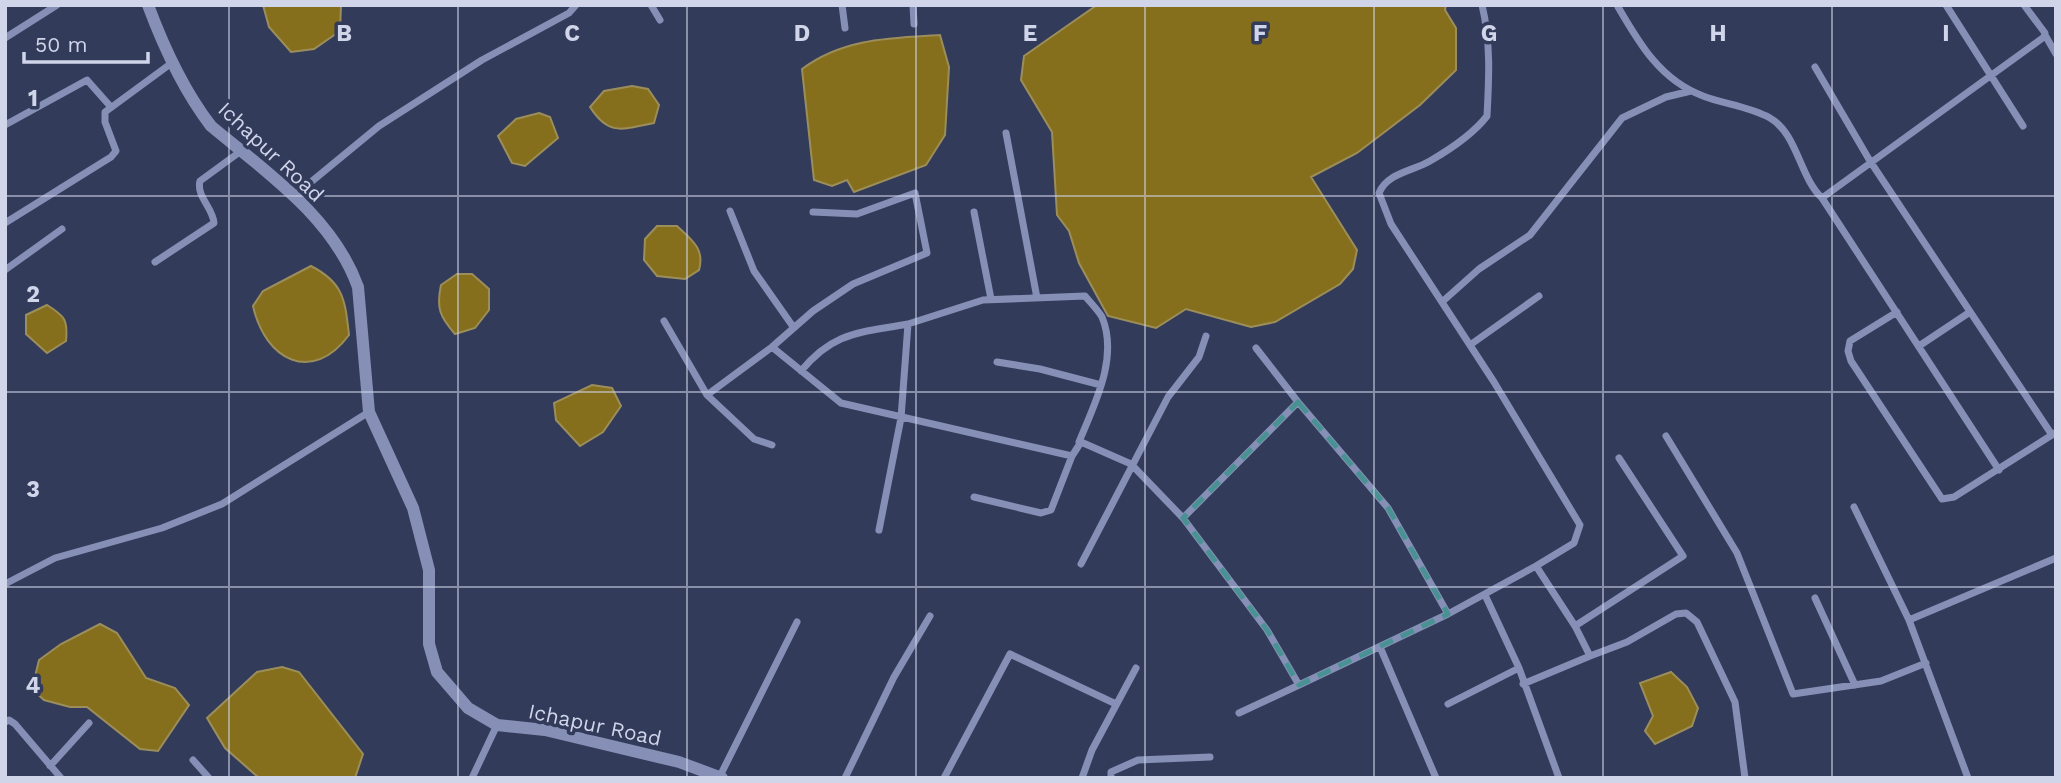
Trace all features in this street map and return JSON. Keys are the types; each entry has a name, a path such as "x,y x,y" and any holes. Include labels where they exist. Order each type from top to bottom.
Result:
{"street":[{"path":"5,38 57,5"},
{"name":"Ichapur Road","path":"148,5 173,62 202,114 294,196 336,242 358,287 369,412 413,508 429,570 429,644 437,672 468,708 496,725 545,730 679,762 720,777"},
{"path":"294,196 379,126 482,60 569,13 576,5"},
{"path":"651,5 660,20"},
{"path":"842,5 845,28"},
{"path":"913,5 914,24"},
{"path":"1239,713 1485,595 1574,544 1580,525 1470,345 1391,224 1379,193 1387,181 1430,161 1480,125 1488,116 1486,91 1490,56 1482,5"},
{"path":"1617,5 1643,51 1673,80 1692,91 1771,118 1782,131 1822,198 1998,470"},
{"path":"1946,5 2023,126"},
{"path":"2024,5 2056,54"},
{"path":"1822,198 2045,35"},
{"path":"5,223 111,157 116,151 104,116 110,106 173,62"},
{"path":"1815,66 1870,161 2054,434 1954,497 1942,499 1847,351 1850,341 1897,312"},
{"path":"5,125 87,80 110,106"},
{"path":"1442,302 1479,269 1530,234 1622,118 1666,97 1692,91"},
{"path":"1006,133 1037,298"},
{"path":"155,262 214,223 214,215 199,189 200,181 241,151"},
{"path":"707,395 772,347 813,311 853,284 927,253 915,193 857,214 813,212"},
{"path":"730,211 754,271 794,328"},
{"path":"974,212 990,299"},
{"path":"5,270 62,229"},
{"path":"801,370 818,350 830,343 908,324 960,306 990,299 1085,296 1102,317 1108,355 1101,385 1051,510 1041,513 974,497"},
{"path":"1470,345 1539,296"},
{"path":"1919,346 1970,312"},
{"path":"664,321 707,395 754,439 772,445"},
{"path":"879,530 901,418 908,324"},
{"path":"1081,564 1131,464 1168,397 1199,357 1206,336"},
{"path":"772,347 841,403 1072,456"},
{"path":"1256,348 1388,508 1447,614"},
{"path":"997,362 1040,369 1101,385"},
{"path":"1183,518 1298,402"},
{"path":"5,584 55,558 162,528 222,503 369,412"},
{"path":"1666,436 1737,553 1793,694 1881,681 1926,663"},
{"path":"1079,442 1131,464 1183,518 1266,630 1299,685"},
{"path":"1575,626 1683,556 1619,458"},
{"path":"1854,507 1909,620 1968,778"},
{"path":"1909,620 2056,558"},
{"path":"1536,566 1575,626 1590,656"},
{"path":"1485,595 1519,668 1559,778"},
{"path":"1815,598 1855,685"},
{"path":"1523,684 1627,642 1676,614 1686,613 1697,622 1735,702 1745,778"},
{"path":"845,778 894,677 930,616"},
{"path":"720,777 797,622"},
{"path":"1380,647 1436,778"},
{"path":"944,778 1010,654 1116,704"},
{"path":"1082,778 1092,750 1136,668"},
{"path":"1448,704 1519,668"},
{"path":"5,722 9,720 15,724 61,778"},
{"path":"50,766 89,723"},
{"path":"472,778 496,725"},
{"path":"1111,778 1111,772 1138,760 1210,757"},
{"path":"193,760 209,778"}],"highlighted area":[{"path":"1298,402 1388,508 1448,614 1299,685 1267,630 1183,518"}],"shaded area":[{"path":"263,5 341,5 340,31 314,49 291,52 269,27"},
{"path":"1097,5 1446,5 1445,10 1456,28 1456,70 1420,105 1357,153 1311,177 1357,250 1353,269 1340,284 1275,322 1251,327 1186,309 1156,328 1108,316 1079,263 1069,231 1057,215 1052,132 1021,80 1024,56"},
{"path":"940,35 949,67 945,135 926,165 854,192 847,180 832,186 814,180 802,69 851,45"},
{"path":"632,86 648,89 659,105 654,123 625,128 610,127 597,117 590,107 604,91"},
{"path":"539,113 550,117 558,138 525,166 512,163 498,136 516,119"},
{"path":"657,226 677,226 692,241 699,251 699,270 685,279 657,276 644,260 645,239"},
{"path":"311,266 330,279 341,294 349,335 335,350 320,359 306,362 292,360 279,352 259,325 253,306 263,291"},
{"path":"457,274 472,274 489,289 489,310 475,328 455,334 443,317 439,300 441,285"},
{"path":"47,305 64,319 66,341 47,353 26,334 26,315"},
{"path":"592,385 612,388 621,406 603,432 580,446 556,420 554,403"},
{"path":"100,624 117,633 146,678 175,688 189,705 158,751 140,749 87,707 70,707 44,700 32,689 39,660 61,644"},
{"path":"282,667 299,672 363,754 355,778 259,778 225,748 207,718 257,672"},
{"path":"1671,672 1687,687 1698,708 1692,726 1655,744 1645,731 1653,716 1640,683"}]}
